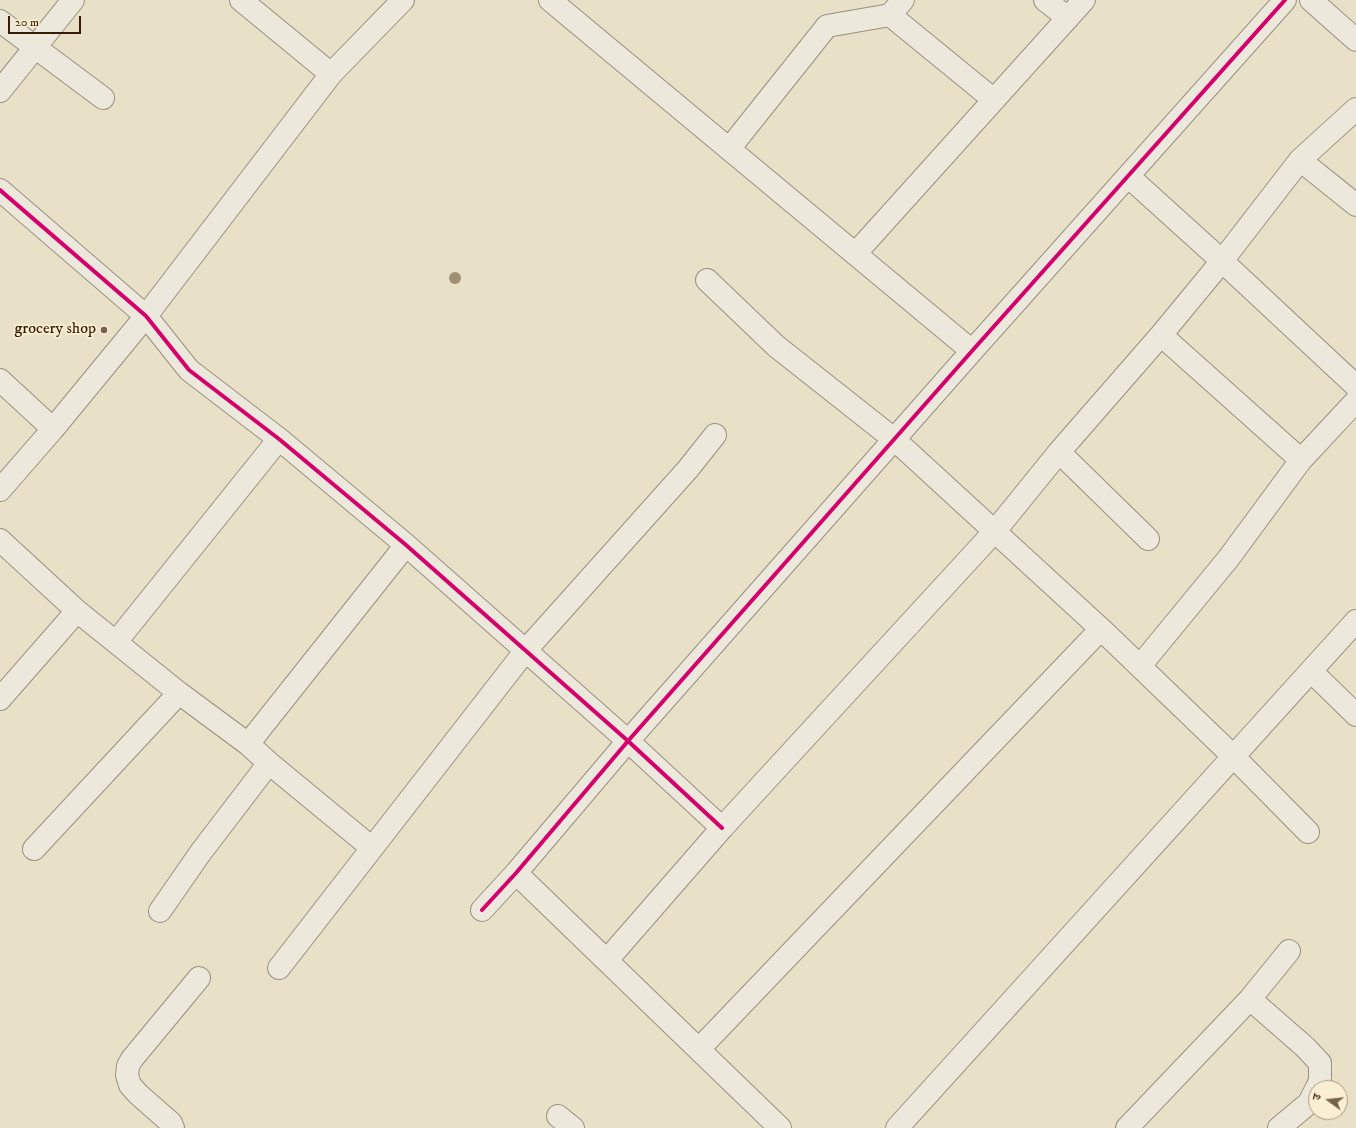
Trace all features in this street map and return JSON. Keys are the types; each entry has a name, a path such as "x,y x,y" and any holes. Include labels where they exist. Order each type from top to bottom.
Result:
{"street":[{"path":"0,91 73,0"},
{"path":"242,0 331,74"},
{"path":"0,490 53,429 146,316 331,74 403,0"},
{"path":"550,0 972,351"},
{"path":"1044,0 1068,18"},
{"path":"855,254 1084,0"},
{"path":"482,910 516,873 628,741 972,351 1285,0"},
{"path":"1311,0 1356,40"},
{"path":"729,149 828,26 897,8 994,100"},
{"path":"0,21 103,98"},
{"path":"607,960 722,828 995,531 1059,452 1161,335 1222,261 1300,160 1356,109"},
{"path":"1300,160 1356,205"},
{"path":"1128,176 1356,386"},
{"path":"0,190 146,316 190,370 280,439 406,546 628,741 722,828"},
{"path":"707,280 776,346 895,440 995,531 1140,666 1234,757 1308,832"},
{"path":"1161,335 1300,460"},
{"path":"0,380 53,429"},
{"path":"1140,666 1228,559 1300,460 1356,401"},
{"path":"279,968 526,650 688,469 714,435"},
{"path":"116,642 280,439"},
{"path":"1059,452 1148,539"},
{"path":"0,540 77,610 179,693 248,744 372,848"},
{"path":"248,744 406,546"},
{"path":"0,699 77,610"},
{"path":"897,1128 1356,621"},
{"path":"699,1050 1101,629"},
{"path":"1311,671 1356,715"},
{"path":"34,849 179,693"},
{"path":"160,911 201,852 269,763"},
{"path":"516,873 780,1128"},
{"path":"1127,1128 1250,999 1289,951"},
{"path":"173,1128 171,1124 130,1085 127,1075 128,1066 132,1059 199,978"},
{"path":"1250,999 1305,1047 1320,1063 1320,1080"},
{"path":"1278,1128 1308,1104"}],"cycle path":[{"path":"482,910 516,873 628,741 972,351 1285,0"},
{"path":"0,190 146,316 189,370 279,439 406,545 628,741 722,828"}],"place":[{"name":"grocery shop","path":"104,330"}]}
